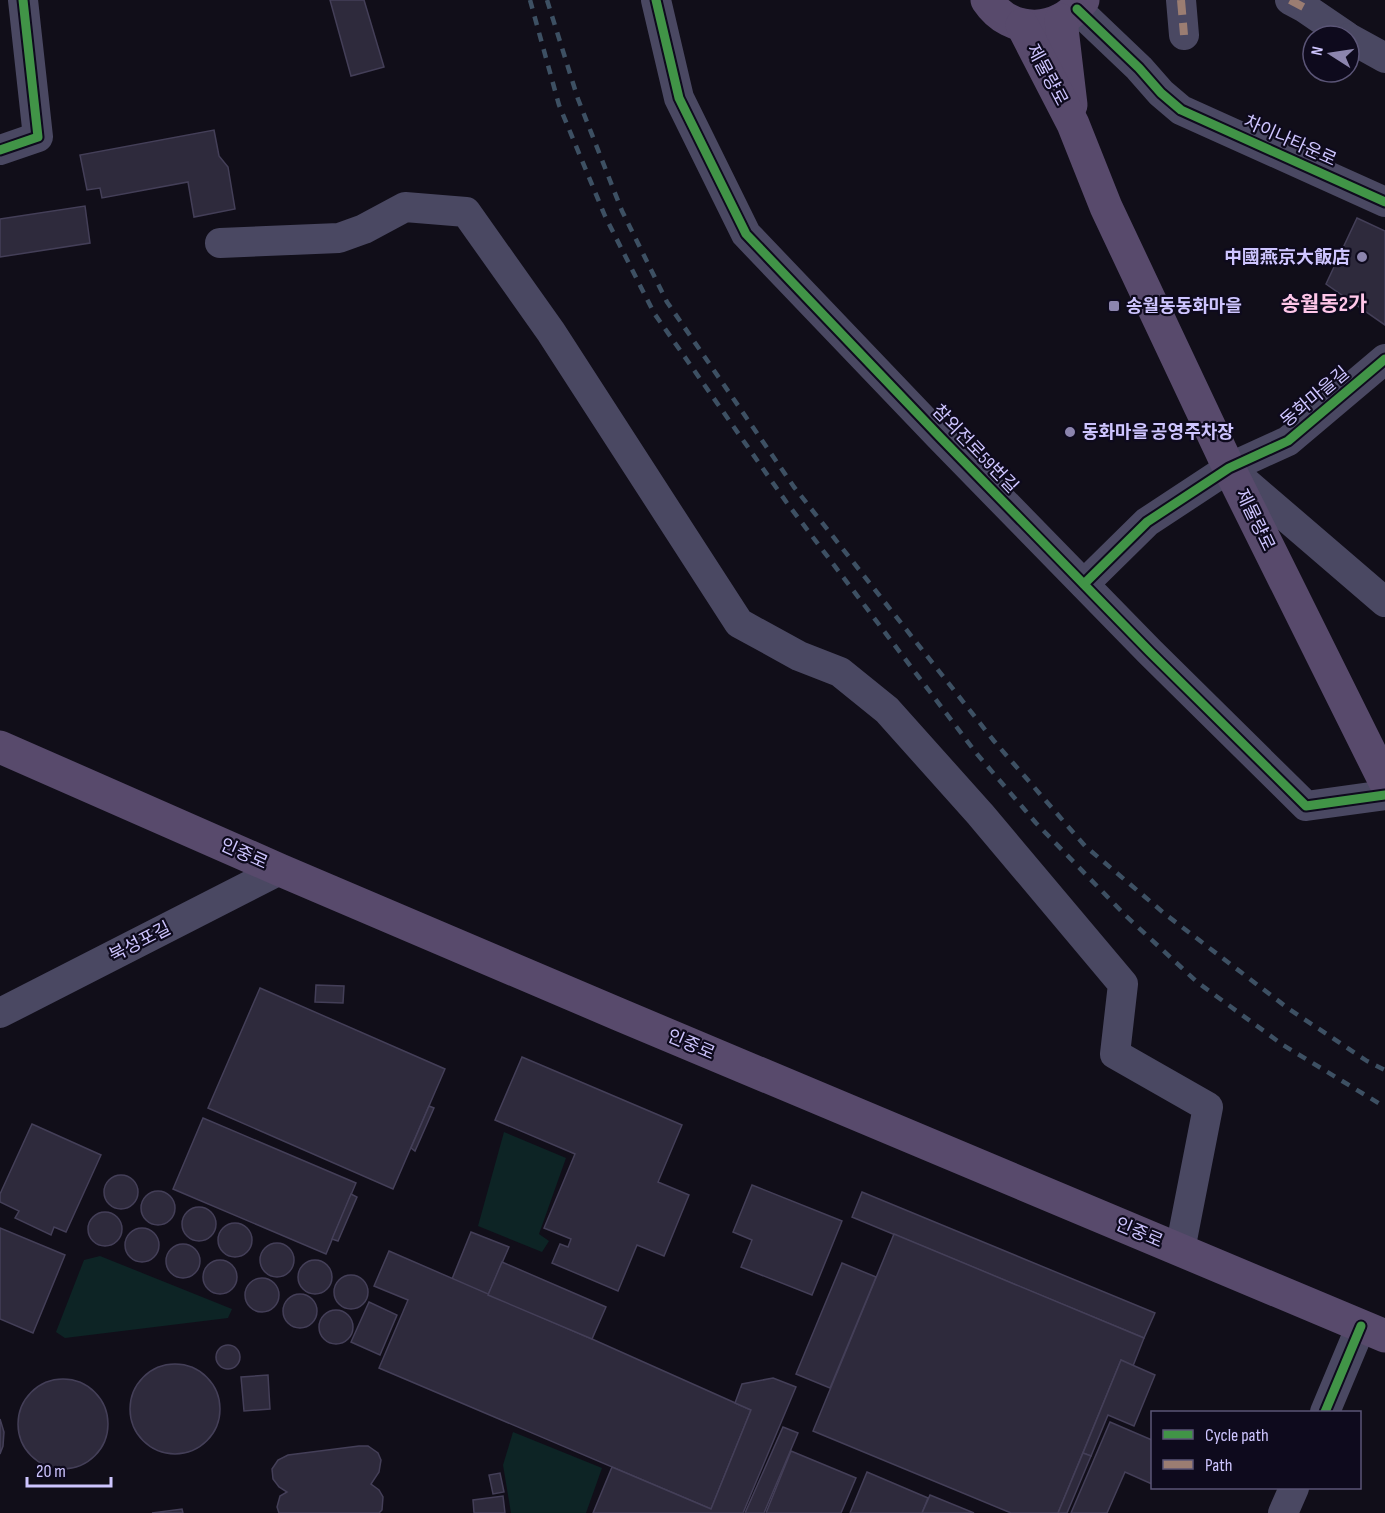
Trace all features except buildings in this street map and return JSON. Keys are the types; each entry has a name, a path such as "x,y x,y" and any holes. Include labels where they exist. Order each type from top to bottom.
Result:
{"main road":[{"path":"987,0 1005,18 1022,25 1035,27 1048,25 1074,10"},
{"name":"제물량로","path":"1073,124 1074,10"},
{"name":"제물량로","path":"1022,25 1073,124 1106,207 1229,468 1385,782"},
{"name":"인중로","path":"0,747 596,1005 1373,1331"}],"street":[{"path":"0,150 38,137 23,0"},
{"name":"참외전로59번길","path":"656,0 680,98 746,234 1083,584 1306,806 1385,795"},
{"path":"1181,0 1184,35"},
{"path":"1302,3 1330,24"},
{"name":"차이나타운로","path":"1074,10 1139,68 1161,93 1181,110 1385,202"},
{"path":"1361,44 1385,58"},
{"path":"220,243 339,238 364,229 405,207 466,212 551,332 739,623 799,656 840,672 887,710 980,814 1124,984 1115,1053 1208,1107 1180,1250"},
{"name":"동화마을길","path":"1083,584 1147,522 1229,468 1288,441 1385,359"},
{"path":"1229,468 1379,586"},
{"name":"북성포길","path":"0,1013 280,870"},
{"path":"1326,1411 1373,1331"},
{"path":"1283,1513 1294,1489"}],"green space":[{"path":"504,1132 566,1158 539,1234 549,1241 542,1252 478,1226"},
{"path":"100,1256 232,1309 228,1318 65,1338 56,1332 84,1260"},
{"path":"513,1432 602,1468 586,1513 511,1513 503,1465"}],"railway":[{"path":"530,0 559,105 605,216 654,313 787,503 977,754 1036,823 1126,916 1197,982 1283,1045 1385,1107"},
{"path":"547,0 578,99 622,211 667,302 794,487 994,741 1085,846 1165,914 1289,1009 1367,1061 1385,1070"}],"marked path":[{"path":"1181,0 1184,35"},
{"path":"1290,0 1305,8"}],"cycle path":[{"path":"0,150 38,137 23,0"},
{"path":"656,0 679,98 746,234 1150,652 1306,806 1385,795"},
{"path":"1077,9 1181,110 1385,202"},
{"path":"1084,584 1147,522 1229,468 1288,441 1385,359"},
{"path":"1325,1411 1361,1326"}],"place":[{"name":"中國燕京大飯店","path":"1362,257"},
{"name":"송월동동화마을","path":"1114,306"},
{"name":"동화마을 공영주차장","path":"1070,432"}],"district":[{"name":"송월동2가","path":"1324,304"}]}
